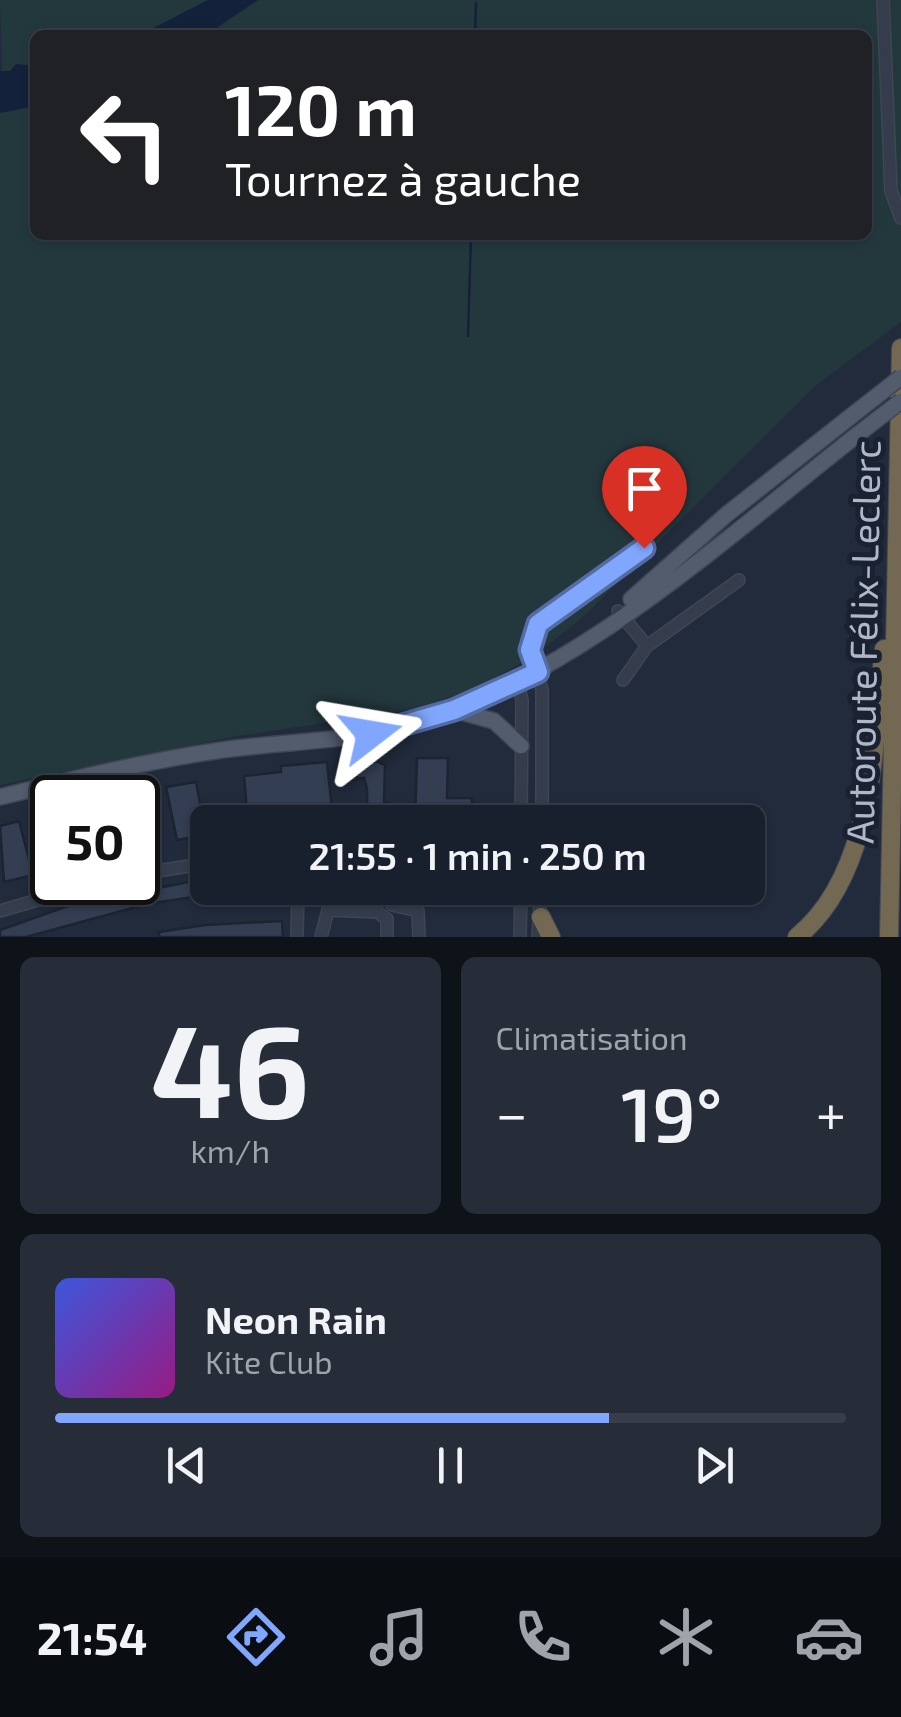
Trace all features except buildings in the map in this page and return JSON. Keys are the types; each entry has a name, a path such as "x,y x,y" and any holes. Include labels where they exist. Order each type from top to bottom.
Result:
{"highway":[{"name":"Autoroute Félix-Leclerc","path":"889,937 896,817 895,569 901,348"},
{"path":"797,937 830,900 860,824 895,569"},
{"path":"541,917 551,937"}],"main road":[{"path":"620,613 726,515 901,377"},
{"path":"0,797 162,760 371,734 454,710 518,683 604,626 901,400"},
{"path":"454,710 494,720 522,746"}],"street":[{"path":"883,0 890,191 901,218"},
{"path":"542,805 542,689 530,650 538,624 644,548"},
{"path":"623,680 647,646 739,580"},
{"path":"620,613 647,646"},
{"path":"518,683 521,805"},
{"path":"160,871 190,866"},
{"path":"0,911 30,902"},
{"path":"297,937 298,905"},
{"path":"392,905 418,911 419,937"},
{"path":"520,937 521,905"},
{"path":"538,937 541,905"},
{"path":"321,937 328,910 376,912 387,919 387,937"}],"green space":[{"path":"0,0 208,0 150,30 30,30 30,67 2,73"},
{"path":"258,0 901,0 901,322 815,386 582,618 533,656 475,689 410,710 237,736 48,775 30,775 30,779 0,785 0,113 30,107 30,240 872,240 872,30 213,30"}],"water":[{"path":"208,0 258,0 213,30 150,30"},
{"path":"16,64 30,65 30,107 0,113 0,71 10,71"}],"waterway":[{"path":"475,30 476,3"},
{"path":"468,336 471,240"}],"route":[{"path":"371,734 454,710 538,672 530,655 530,640 538,624 644,548"}]}
